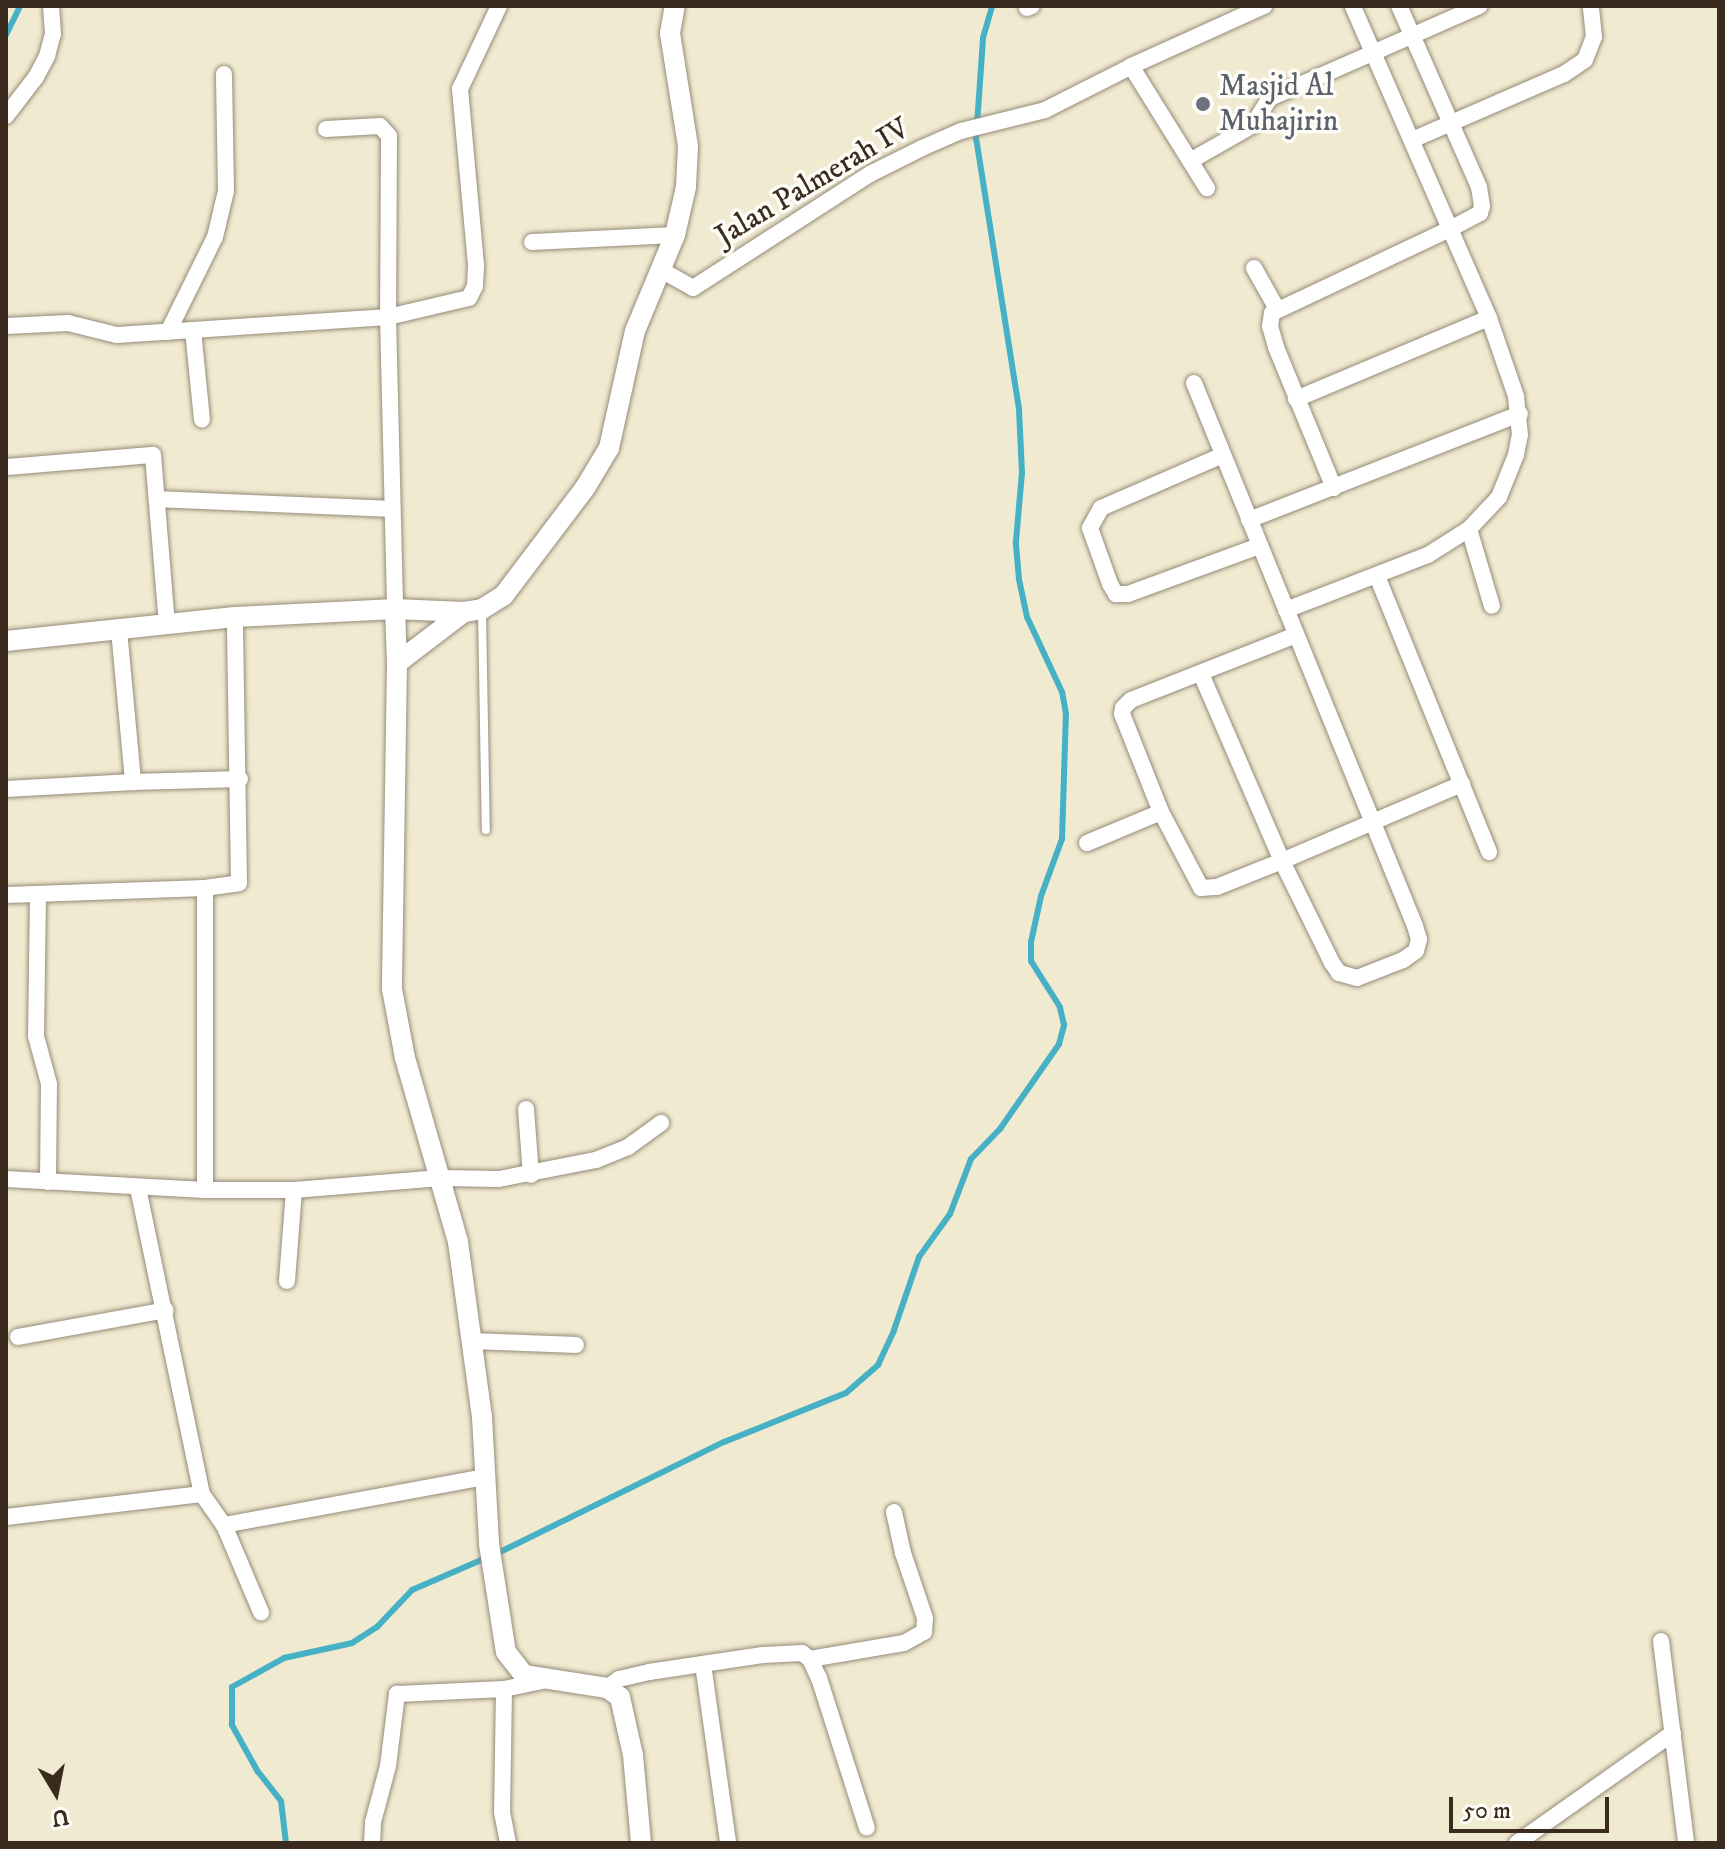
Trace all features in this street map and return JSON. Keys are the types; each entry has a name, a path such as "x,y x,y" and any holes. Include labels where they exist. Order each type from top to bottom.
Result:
{"street":[{"path":"6,116 36,77 47,56 53,34 51,6"},
{"path":"6,326 68,323 117,335 168,332 388,317 469,298 475,286 460,89 499,6"},
{"path":"397,663 515,582 585,488 609,448 635,331 675,235 686,187 688,146 670,33 675,6"},
{"name":"Jalan Palmerah IV","path":"661,270 693,288 870,174 961,131 1045,110 1131,66 1264,6"},
{"path":"1286,610 1428,555 1469,529 1499,497 1518,445 1520,414 1489,318 1353,6"},
{"path":"1334,488 1296,399 1270,326 1270,317 1277,309 1452,228 1480,213 1482,206 1479,187 1399,6"},
{"path":"1190,161 1253,125 1270,98 1480,6"},
{"path":"1412,140 1564,74 1585,60 1594,37 1591,6"},
{"path":"1131,66 1207,188"},
{"path":"168,332 215,237 226,191 224,74"},
{"path":"326,129 380,126 388,134 391,509 397,663 392,989 405,1058 458,1242 473,1341 489,1544 506,1652 524,1675 542,1681 607,1688 620,1697 626,1716 641,1843"},
{"path":"532,242 675,235"},
{"path":"1254,268 1277,309"},
{"path":"1296,399 1489,318"},
{"path":"193,330 202,420"},
{"path":"1194,383 1419,939 1416,951 1403,960 1357,978 1339,973 1318,940 1201,674"},
{"path":"1249,520 1520,414"},
{"path":"6,467 151,454 154,458 167,624"},
{"path":"1223,455 1101,508 1090,528 1110,584 1116,594 1128,594 1259,546"},
{"path":"157,499 391,509"},
{"path":"1469,529 1492,606"},
{"path":"1377,576 1489,852"},
{"path":"6,641 235,617 395,609 473,611"},
{"path":"6,895 205,888 233,885 241,878 235,617"},
{"path":"119,630 133,782"},
{"path":"1296,635 1131,700 1123,708 1122,714 1161,812 1201,888 1217,887 1462,784"},
{"path":"6,789 240,779"},
{"path":"1087,843 1161,812"},
{"path":"205,888 205,1190"},
{"path":"38,894 36,1036 49,1084 48,1182"},
{"path":"526,1109 531,1175"},
{"path":"6,1179 138,1188 294,1190 441,1178 531,1175 616,1153 661,1123"},
{"path":"138,1188 166,1310 202,1494 224,1525 261,1612"},
{"path":"287,1281 294,1190"},
{"path":"18,1337 166,1310"},
{"path":"473,1341 576,1345"},
{"path":"224,1525 486,1477"},
{"path":"6,1517 202,1494"},
{"path":"810,1659 904,1643 924,1632 925,1618 903,1553 894,1512"},
{"path":"1661,1641 1682,1840"},
{"path":"607,1688 626,1677 788,1652 802,1653 810,1659 867,1828"},
{"path":"703,1664 728,1843"},
{"path":"372,1843 373,1822 388,1766 397,1694 504,1689 542,1681"},
{"path":"504,1689 502,1812 508,1843"},
{"path":"1517,1843 1673,1733"}],"lane":[{"path":"473,611 486,830"}],"waterway":[{"path":"6,35 20,6"},
{"path":"496,1554 724,1442 846,1393 878,1365 894,1330 919,1257 950,1214 971,1159 1000,1129 1059,1044 1064,1025 1060,1007 1031,961 1031,942 1041,896 1062,839 1066,714 1062,692 1027,617 1019,579 1016,541 1022,473 1019,409 976,139 983,38 992,6"},
{"path":"286,1843 281,1801 258,1772 232,1725 232,1687 284,1658 352,1643 377,1627 412,1590 486,1558"}],"place":[{"name":"Masjid Al Muhajirin","path":"1203,104"}]}
